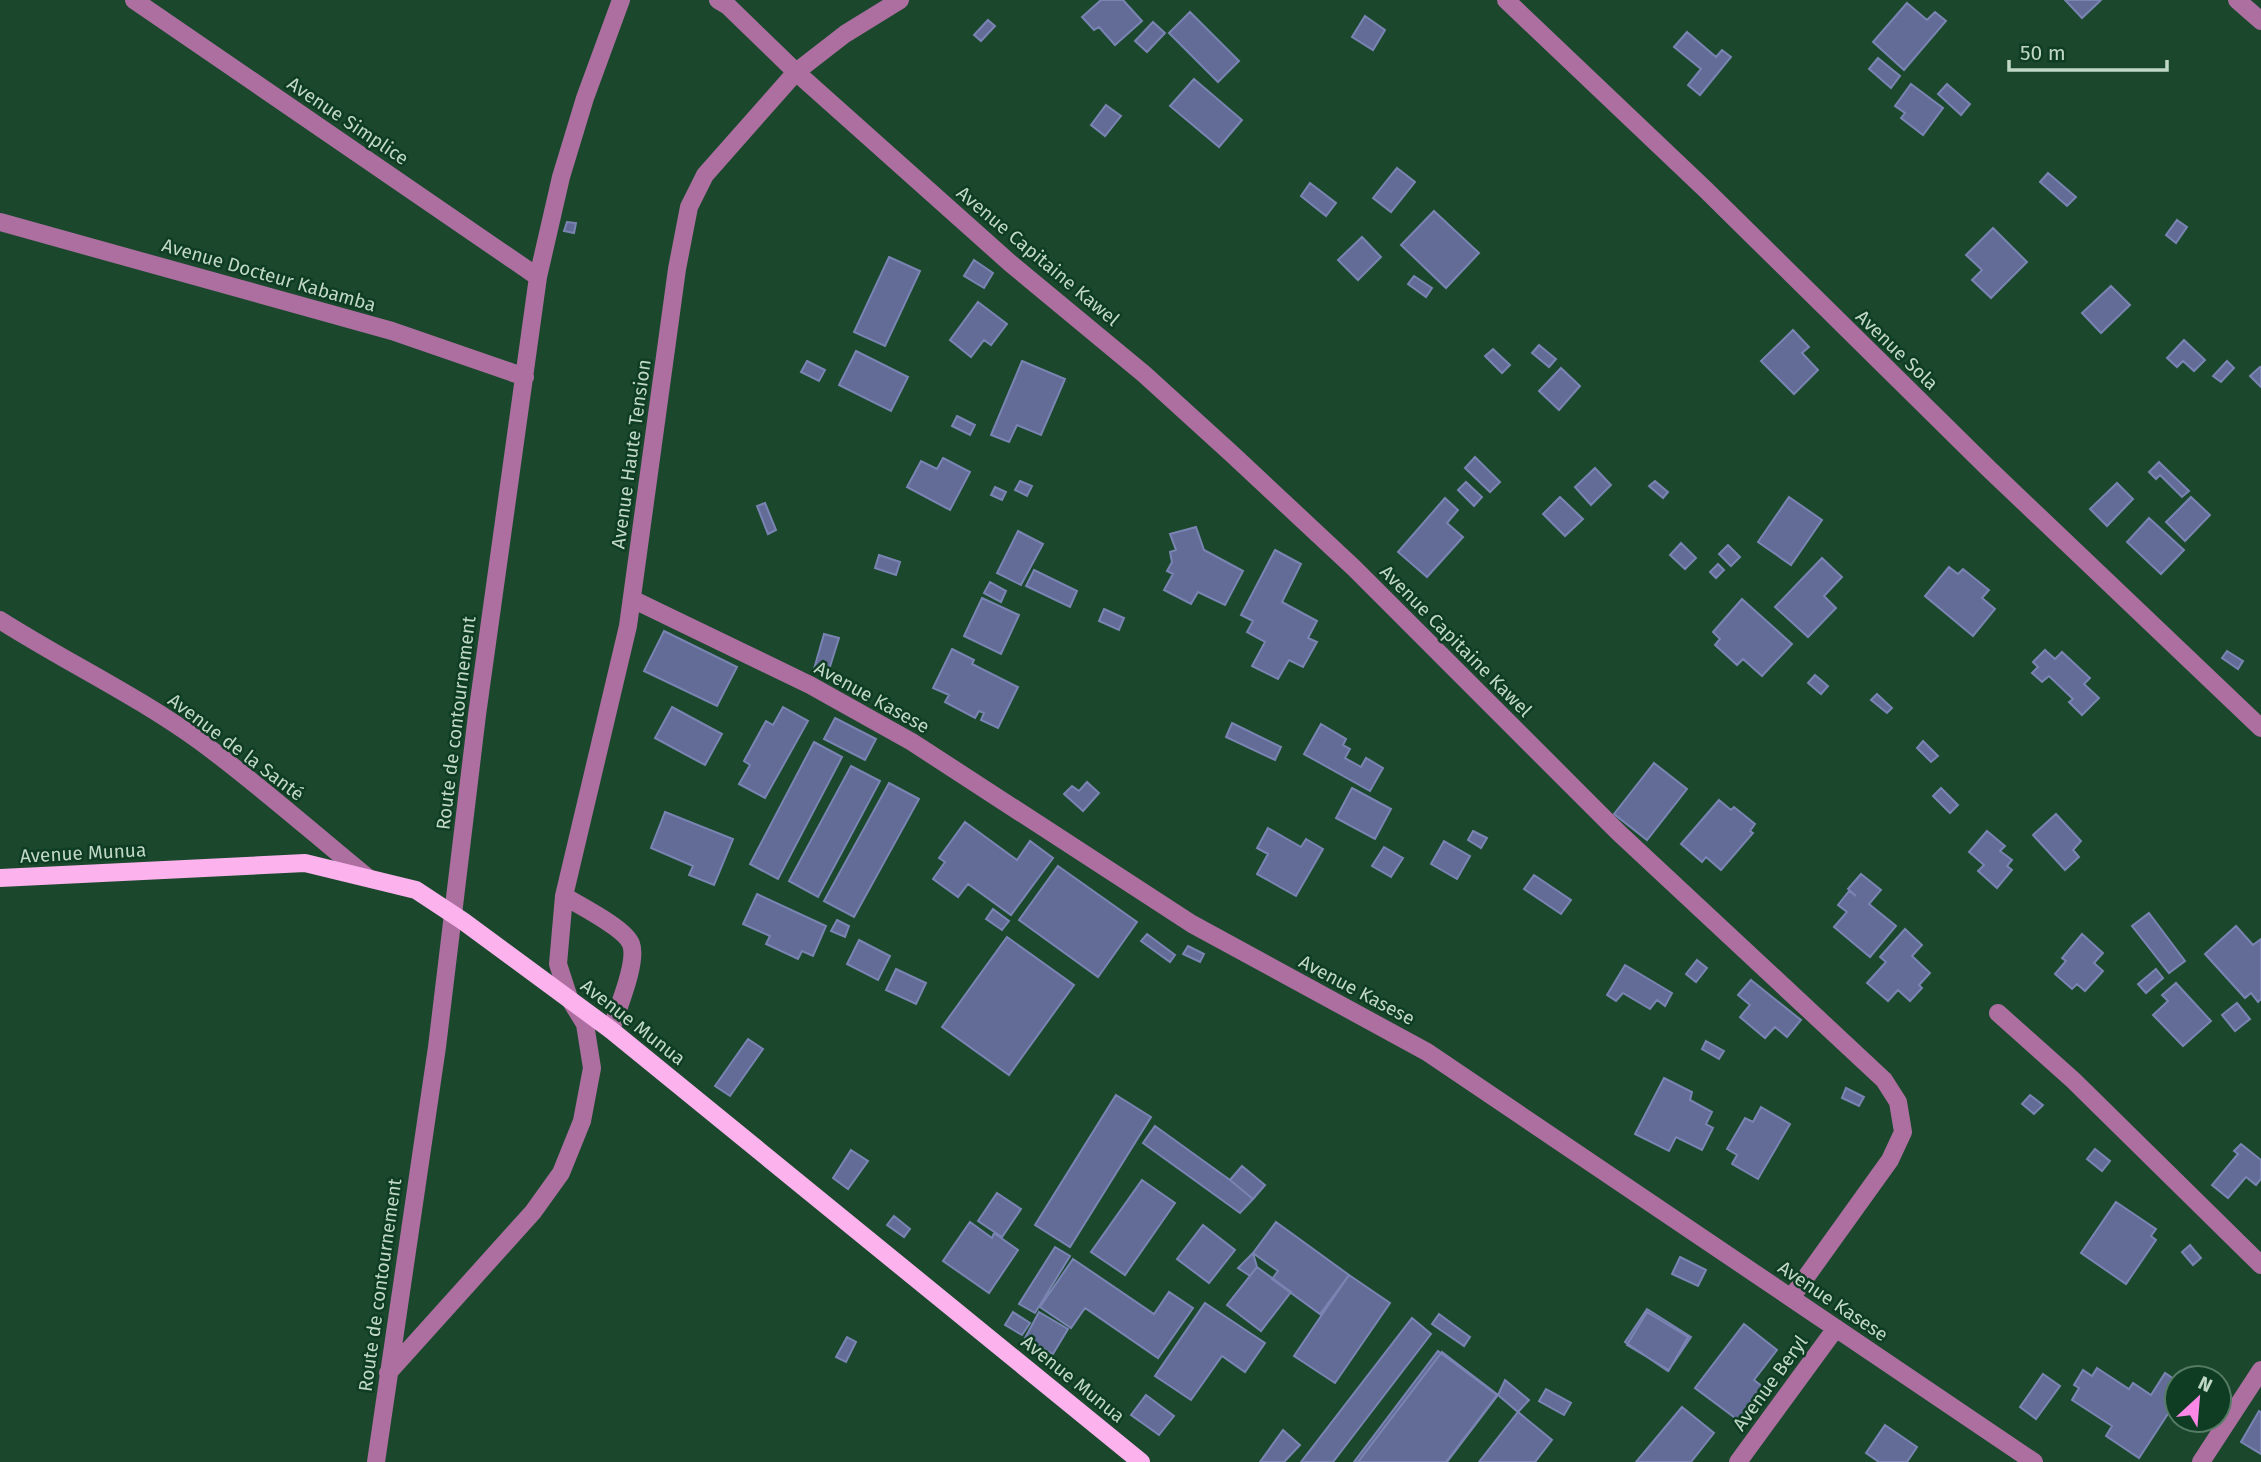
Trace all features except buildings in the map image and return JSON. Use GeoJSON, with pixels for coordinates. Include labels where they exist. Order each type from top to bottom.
{"type":"FeatureCollection","features":[{"type":"Feature","properties":{"kind":"main road","name":"Avenue Munua"},"geometry":{"type":"LineString","coordinates":[[0,878],[305,863],[416,890],[611,1030],[1141,1462]]}},
{"type":"Feature","properties":{"kind":"street","name":"Avenue Simplice"},"geometry":{"type":"LineString","coordinates":[[134,0],[538,277]]}},
{"type":"Feature","properties":{"kind":"street","name":"Route de contournement"},"geometry":{"type":"LineString","coordinates":[[376,1462],[437,1047],[477,715],[538,277],[561,177],[585,98],[621,0]]}},
{"type":"Feature","properties":{"kind":"street","name":"Avenue Capitaine Kawel"},"geometry":{"type":"LineString","coordinates":[[718,0],[728,6],[796,72],[1010,263],[1144,374],[1232,454],[1354,568],[1619,832],[1884,1080],[1898,1102],[1903,1132],[1890,1160],[1791,1298]]}},
{"type":"Feature","properties":{"kind":"street","name":"Avenue Haute Tension"},"geometry":{"type":"LineString","coordinates":[[388,1373],[533,1212],[561,1173],[582,1121],[592,1068],[585,1024],[569,998],[558,964],[564,896],[628,626],[677,269],[690,207],[705,175],[796,72],[845,34],[900,0]]}},
{"type":"Feature","properties":{"kind":"street","name":"Avenue Sola"},"geometry":{"type":"LineString","coordinates":[[1506,0],[2261,728]]}},
{"type":"Feature","properties":{"kind":"street"},"geometry":{"type":"LineString","coordinates":[[2237,0],[2261,21]]}},
{"type":"Feature","properties":{"kind":"street","name":"Avenue Docteur Kabamba"},"geometry":{"type":"LineString","coordinates":[[0,222],[392,331],[525,377]]}},
{"type":"Feature","properties":{"kind":"street","name":"Avenue Kasese"},"geometry":{"type":"LineString","coordinates":[[632,599],[810,685],[912,742],[1192,924],[1427,1052],[2034,1462]]}},
{"type":"Feature","properties":{"kind":"street","name":"Avenue de la Santé"},"geometry":{"type":"LineString","coordinates":[[0,620],[154,711],[201,742],[367,877]]}},
{"type":"Feature","properties":{"kind":"street"},"geometry":{"type":"LineString","coordinates":[[564,896],[619,931],[631,942],[633,956],[611,1030]]}},
{"type":"Feature","properties":{"kind":"street"},"geometry":{"type":"LineString","coordinates":[[1998,1013],[2102,1108],[2261,1265]]}},
{"type":"Feature","properties":{"kind":"street","name":"Avenue Beryl"},"geometry":{"type":"LineString","coordinates":[[1738,1462],[1836,1328]]}},
{"type":"Feature","properties":{"kind":"street"},"geometry":{"type":"LineString","coordinates":[[2201,1462],[2261,1370]]}}]}
